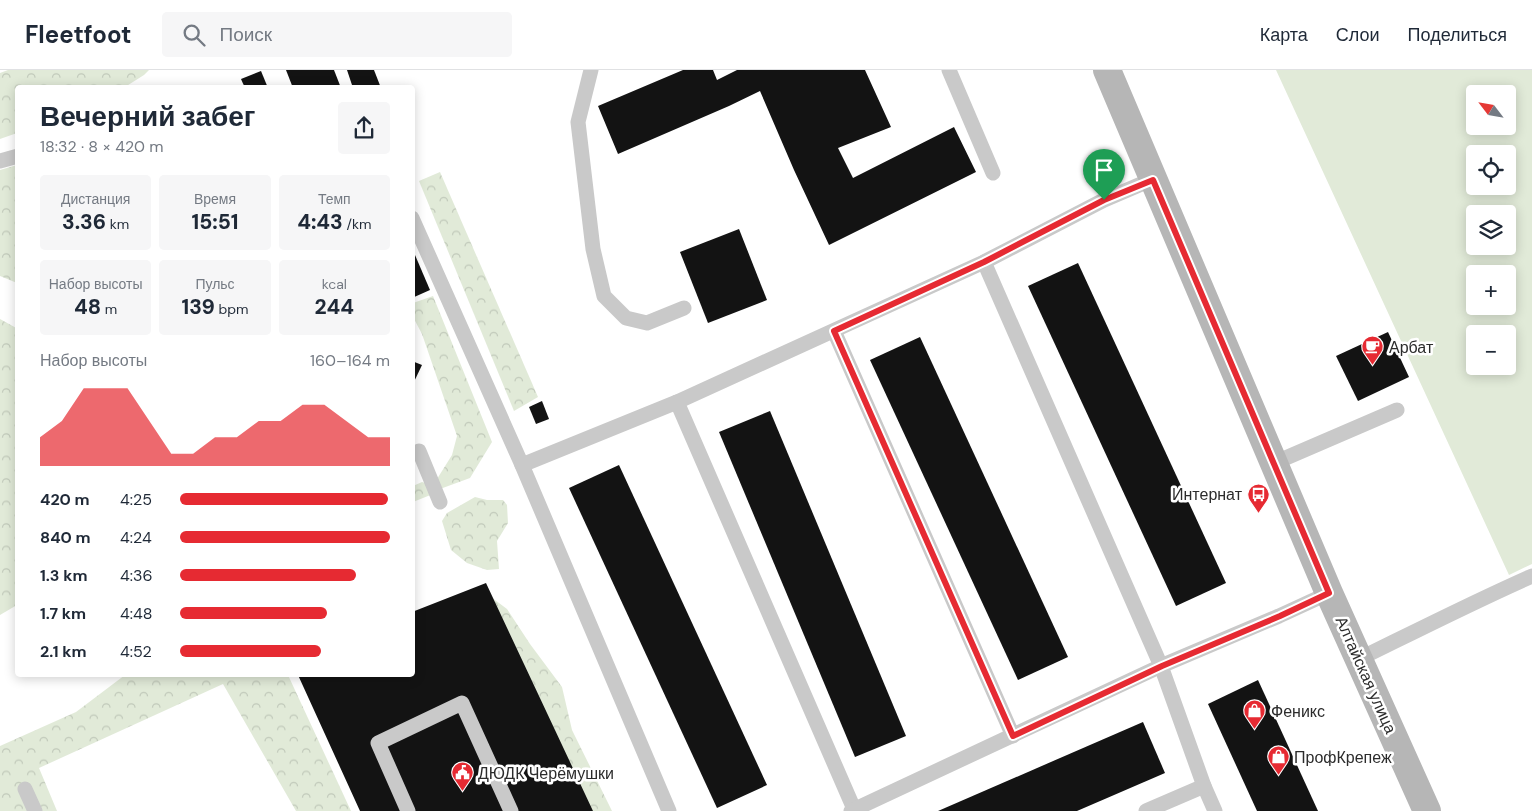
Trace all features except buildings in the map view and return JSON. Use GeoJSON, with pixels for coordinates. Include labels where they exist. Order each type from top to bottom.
{"type":"FeatureCollection","features":[{"type":"Feature","properties":{"kind":"main road","name":"Алтайская улица"},"geometry":{"type":"LineString","coordinates":[[1107,70],[1329,593],[1427,811]]}},
{"type":"Feature","properties":{"kind":"lane"},"geometry":{"type":"LineString","coordinates":[[591,70],[578,122],[593,249],[604,296],[626,318],[646,323],[684,308]]}},
{"type":"Feature","properties":{"kind":"lane"},"geometry":{"type":"LineString","coordinates":[[949,70],[993,173]]}},
{"type":"Feature","properties":{"kind":"lane"},"geometry":{"type":"LineString","coordinates":[[0,161],[15,157]]}},
{"type":"Feature","properties":{"kind":"lane"},"geometry":{"type":"LineString","coordinates":[[522,466],[678,402],[984,262],[1104,200],[1153,180]]}},
{"type":"Feature","properties":{"kind":"lane"},"geometry":{"type":"LineString","coordinates":[[415,225],[522,466],[669,811]]}},
{"type":"Feature","properties":{"kind":"lane"},"geometry":{"type":"LineString","coordinates":[[984,262],[1162,666],[1204,786],[1215,811]]}},
{"type":"Feature","properties":{"kind":"lane"},"geometry":{"type":"LineString","coordinates":[[834,331],[1013,736]]}},
{"type":"Feature","properties":{"kind":"lane"},"geometry":{"type":"LineString","coordinates":[[678,402],[853,810],[1162,666],[1329,593]]}},
{"type":"Feature","properties":{"kind":"lane"},"geometry":{"type":"LineString","coordinates":[[1274,463],[1396,410]]}},
{"type":"Feature","properties":{"kind":"lane"},"geometry":{"type":"LineString","coordinates":[[419,451],[440,502]]}},
{"type":"Feature","properties":{"kind":"lane"},"geometry":{"type":"LineString","coordinates":[[1359,659],[1482,598],[1532,576]]}},
{"type":"Feature","properties":{"kind":"lane"},"geometry":{"type":"LineString","coordinates":[[408,811],[378,744],[462,703],[511,811]]}},
{"type":"Feature","properties":{"kind":"lane"},"geometry":{"type":"LineString","coordinates":[[1146,811],[1204,786]]}},
{"type":"Feature","properties":{"kind":"lane"},"geometry":{"type":"LineString","coordinates":[[25,789],[35,811]]}},
{"type":"Feature","properties":{"kind":"green space"},"geometry":{"type":"Polygon","coordinates":[[[8,70],[149,70],[128,85],[15,85],[15,134],[0,139],[0,73],[8,70]]]}},
{"type":"Feature","properties":{"kind":"green space"},"geometry":{"type":"Polygon","coordinates":[[[1276,70],[1532,70],[1532,564],[1509,575],[1276,70]]]}},
{"type":"Feature","properties":{"kind":"green space"},"geometry":{"type":"Polygon","coordinates":[[[15,166],[15,282],[0,276],[0,170],[15,166]]]}},
{"type":"Feature","properties":{"kind":"green space"},"geometry":{"type":"Polygon","coordinates":[[[440,172],[538,397],[514,411],[419,181],[440,172]]]}},
{"type":"Feature","properties":{"kind":"green space"},"geometry":{"type":"Polygon","coordinates":[[[433,296],[492,442],[470,478],[440,489],[437,479],[452,455],[457,436],[422,334],[415,321],[415,302],[433,296]]]}},
{"type":"Feature","properties":{"kind":"green space"},"geometry":{"type":"Polygon","coordinates":[[[0,319],[15,327],[15,606],[0,615],[0,319]]]}},
{"type":"Feature","properties":{"kind":"green space"},"geometry":{"type":"Polygon","coordinates":[[[422,482],[429,484],[433,494],[415,501],[415,485],[422,482]]]}},
{"type":"Feature","properties":{"kind":"green space"},"geometry":{"type":"Polygon","coordinates":[[[475,497],[487,500],[503,500],[507,505],[508,523],[497,541],[499,569],[487,570],[467,563],[451,550],[442,521],[447,513],[475,497]]]}},
{"type":"Feature","properties":{"kind":"green space"},"geometry":{"type":"Polygon","coordinates":[[[483,591],[507,609],[562,687],[572,730],[612,811],[529,811],[483,591]]]}},
{"type":"Feature","properties":{"kind":"green space"},"geometry":{"type":"Polygon","coordinates":[[[122,677],[289,677],[351,811],[296,811],[223,684],[39,768],[57,811],[0,811],[0,746],[76,712],[122,677]]]}},
{"type":"Feature","properties":{"kind":"place","name":"Арбат"},"geometry":{"type":"Point","coordinates":[1373,366]}},
{"type":"Feature","properties":{"kind":"place","name":"Интернат"},"geometry":{"type":"Point","coordinates":[1258,513]}},
{"type":"Feature","properties":{"kind":"place","name":"Феникс"},"geometry":{"type":"Point","coordinates":[1255,730]}},
{"type":"Feature","properties":{"kind":"place","name":"ПрофКрепеж"},"geometry":{"type":"Point","coordinates":[1278,776]}},
{"type":"Feature","properties":{"kind":"place","name":"ДЮДК Черёмушки"},"geometry":{"type":"Point","coordinates":[462,792]}},
{"type":"Feature","properties":{"kind":"route"},"geometry":{"type":"LineString","coordinates":[[1153,180],[1329,593],[1162,666],[1013,736],[834,331],[984,262],[1104,200],[1153,180]]}}]}
